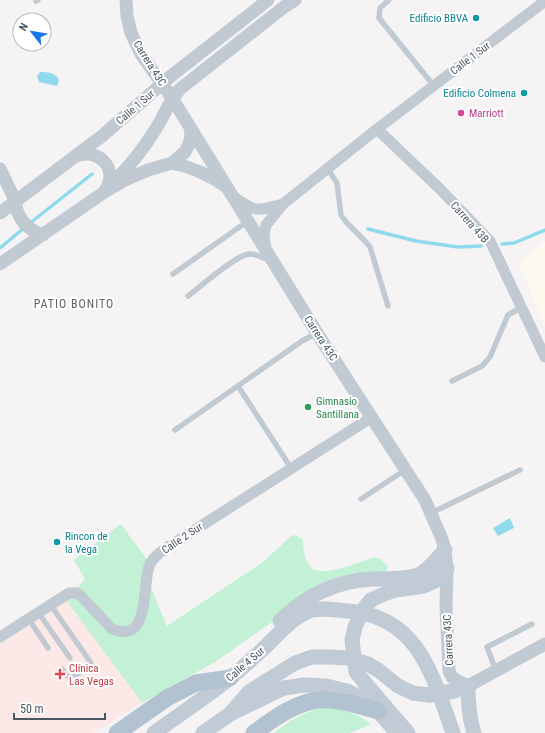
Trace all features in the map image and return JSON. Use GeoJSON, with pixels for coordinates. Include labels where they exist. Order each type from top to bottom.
{"type":"FeatureCollection","features":[{"type":"Feature","properties":{"kind":"main road"},"geometry":{"type":"LineString","coordinates":[[262,650],[271,631],[280,620],[310,596],[327,588],[353,581],[402,578],[419,574],[431,565],[445,550]]}},
{"type":"Feature","properties":{"kind":"main road"},"geometry":{"type":"LineString","coordinates":[[408,733],[356,672],[352,640],[355,627],[362,611],[372,600],[396,590],[424,586],[435,581],[447,568]]}},
{"type":"Feature","properties":{"kind":"main road","name":"Calle 4 Sur"},"geometry":{"type":"LineString","coordinates":[[154,733],[230,678],[262,650],[285,627],[304,614],[321,609],[339,610]]}},
{"type":"Feature","properties":{"kind":"main road","name":"Carrera 43C"},"geometry":{"type":"LineString","coordinates":[[339,610],[355,611],[387,620],[398,628],[413,643],[423,658],[433,680],[453,733]]}},
{"type":"Feature","properties":{"kind":"main road"},"geometry":{"type":"LineString","coordinates":[[230,714],[249,692],[294,663],[312,658],[349,658],[368,664],[398,686],[413,693],[429,695],[461,688],[468,706],[474,733]]}},
{"type":"Feature","properties":{"kind":"main road"},"geometry":{"type":"LineString","coordinates":[[117,733],[167,698],[196,683],[230,678]]}},
{"type":"Feature","properties":{"kind":"main road"},"geometry":{"type":"LineString","coordinates":[[203,733],[230,714],[284,688],[304,685],[326,686],[347,691],[361,698],[378,711],[397,733]]}},
{"type":"Feature","properties":{"kind":"main road"},"geometry":{"type":"LineString","coordinates":[[254,733],[292,708],[317,700],[327,700],[358,705],[378,711]]}},
{"type":"Feature","properties":{"kind":"street","name":"Carrera 43C"},"geometry":{"type":"LineString","coordinates":[[126,0],[127,16],[131,33],[142,54],[172,98],[317,332],[425,500],[442,539],[445,550],[447,568],[446,607],[449,671],[461,688]]}},
{"type":"Feature","properties":{"kind":"street","name":"Calle 1 Sur"},"geometry":{"type":"LineString","coordinates":[[0,213],[102,136],[162,84],[268,0]]}},
{"type":"Feature","properties":{"kind":"street","name":"Calle 1 Sur"},"geometry":{"type":"LineString","coordinates":[[103,193],[131,165],[154,133],[172,98],[180,88],[295,0]]}},
{"type":"Feature","properties":{"kind":"street","name":"Calle 1 Sur"},"geometry":{"type":"LineString","coordinates":[[266,250],[264,234],[266,225],[283,204],[377,129],[545,1]]}},
{"type":"Feature","properties":{"kind":"street"},"geometry":{"type":"LineString","coordinates":[[172,164],[185,152],[189,144],[191,136],[190,127]]}},
{"type":"Feature","properties":{"kind":"street","name":"Carrera 43B"},"geometry":{"type":"LineString","coordinates":[[377,129],[440,189],[490,241],[545,357]]}},
{"type":"Feature","properties":{"kind":"street"},"geometry":{"type":"LineString","coordinates":[[72,158],[81,154],[91,154],[100,157],[107,165],[110,174],[109,184],[103,193]]}},
{"type":"Feature","properties":{"kind":"street","name":"Calle 1 Sur"},"geometry":{"type":"LineString","coordinates":[[0,264],[103,193],[125,180],[148,170],[172,164],[187,166],[202,171],[250,208],[258,210],[283,204]]}},
{"type":"Feature","properties":{"kind":"street"},"geometry":{"type":"LineString","coordinates":[[0,169],[16,202],[17,211],[21,219],[34,232],[43,235]]}},
{"type":"Feature","properties":{"kind":"street","name":"Calle 2 Sur"},"geometry":{"type":"LineString","coordinates":[[0,637],[69,593],[76,593],[80,595],[107,625],[117,632],[132,630],[137,626],[144,609],[147,575],[154,557],[372,417]]}},
{"type":"Feature","properties":{"kind":"street"},"geometry":{"type":"LineString","coordinates":[[461,688],[545,644]]}},
{"type":"Feature","properties":{"kind":"lane"},"geometry":{"type":"LineString","coordinates":[[389,0],[380,8],[379,18],[434,86]]}},
{"type":"Feature","properties":{"kind":"lane"},"geometry":{"type":"LineString","coordinates":[[328,169],[337,183],[341,215],[370,247],[388,306]]}},
{"type":"Feature","properties":{"kind":"lane"},"geometry":{"type":"LineString","coordinates":[[173,274],[248,220]]}},
{"type":"Feature","properties":{"kind":"lane"},"geometry":{"type":"LineString","coordinates":[[188,296],[238,258],[248,254],[273,262]]}},
{"type":"Feature","properties":{"kind":"lane"},"geometry":{"type":"LineString","coordinates":[[452,381],[482,366],[490,358],[508,315],[522,307]]}},
{"type":"Feature","properties":{"kind":"lane"},"geometry":{"type":"LineString","coordinates":[[175,430],[317,332]]}},
{"type":"Feature","properties":{"kind":"lane"},"geometry":{"type":"LineString","coordinates":[[238,386],[291,468]]}},
{"type":"Feature","properties":{"kind":"lane"},"geometry":{"type":"LineString","coordinates":[[361,499],[405,470]]}},
{"type":"Feature","properties":{"kind":"lane"},"geometry":{"type":"LineString","coordinates":[[430,513],[520,470]]}},
{"type":"Feature","properties":{"kind":"lane"},"geometry":{"type":"LineString","coordinates":[[50,604],[91,663],[90,667],[71,678],[67,676],[62,669]]}},
{"type":"Feature","properties":{"kind":"lane"},"geometry":{"type":"LineString","coordinates":[[38,612],[70,658]]}},
{"type":"Feature","properties":{"kind":"lane"},"geometry":{"type":"LineString","coordinates":[[28,618],[48,648]]}},
{"type":"Feature","properties":{"kind":"lane"},"geometry":{"type":"LineString","coordinates":[[496,671],[487,647],[532,624]]}},
{"type":"Feature","properties":{"kind":"shaded area"},"geometry":{"type":"Polygon","coordinates":[[[545,241],[545,324],[540,316],[519,264],[545,241]]]}},
{"type":"Feature","properties":{"kind":"shaded area","name":"Clínica Las Vegas"},"geometry":{"type":"Polygon","coordinates":[[[66,600],[142,703],[93,733],[0,733],[0,645],[66,600]]]}},
{"type":"Feature","properties":{"kind":"green space"},"geometry":{"type":"Polygon","coordinates":[[[121,524],[147,560],[144,571],[167,626],[263,562],[291,536],[296,535],[303,539],[304,552],[307,561],[315,570],[327,571],[353,565],[374,557],[380,559],[388,566],[386,572],[288,611],[215,662],[142,703],[66,600],[85,579],[74,560],[121,524]]]}},
{"type":"Feature","properties":{"kind":"green space"},"geometry":{"type":"Polygon","coordinates":[[[320,708],[347,711],[359,716],[371,724],[350,733],[273,733],[295,718],[320,708]]]}},
{"type":"Feature","properties":{"kind":"water"},"geometry":{"type":"Polygon","coordinates":[[[40,72],[48,72],[55,75],[59,80],[57,86],[39,82],[37,76],[40,72]]]}},
{"type":"Feature","properties":{"kind":"water"},"geometry":{"type":"Polygon","coordinates":[[[510,518],[514,528],[498,536],[493,528],[510,518]]]}},
{"type":"Feature","properties":{"kind":"waterway"},"geometry":{"type":"LineString","coordinates":[[29,224],[92,174]]}},
{"type":"Feature","properties":{"kind":"waterway"},"geometry":{"type":"LineString","coordinates":[[0,248],[24,228]]}},
{"type":"Feature","properties":{"kind":"waterway"},"geometry":{"type":"LineString","coordinates":[[368,229],[416,241],[458,247],[481,246]]}},
{"type":"Feature","properties":{"kind":"waterway"},"geometry":{"type":"LineString","coordinates":[[502,244],[514,243],[545,230]]}},
{"type":"Feature","properties":{"kind":"place","name":"Edificio BBVA"},"geometry":{"type":"Point","coordinates":[476,18]}},
{"type":"Feature","properties":{"kind":"place","name":"Edificio Colmena"},"geometry":{"type":"Point","coordinates":[524,93]}},
{"type":"Feature","properties":{"kind":"place","name":"Marriott"},"geometry":{"type":"Point","coordinates":[461,113]}},
{"type":"Feature","properties":{"kind":"place","name":"Gimnasio Santillana"},"geometry":{"type":"Point","coordinates":[308,407]}},
{"type":"Feature","properties":{"kind":"place","name":"Rincon de la Vega"},"geometry":{"type":"Point","coordinates":[57,542]}},
{"type":"Feature","properties":{"kind":"place","name":"Clínica Las Vegas"},"geometry":{"type":"Point","coordinates":[60,674]}},
{"type":"Feature","properties":{"kind":"district","name":"PATIO BONITO"},"geometry":{"type":"Point","coordinates":[74,304]}}]}
